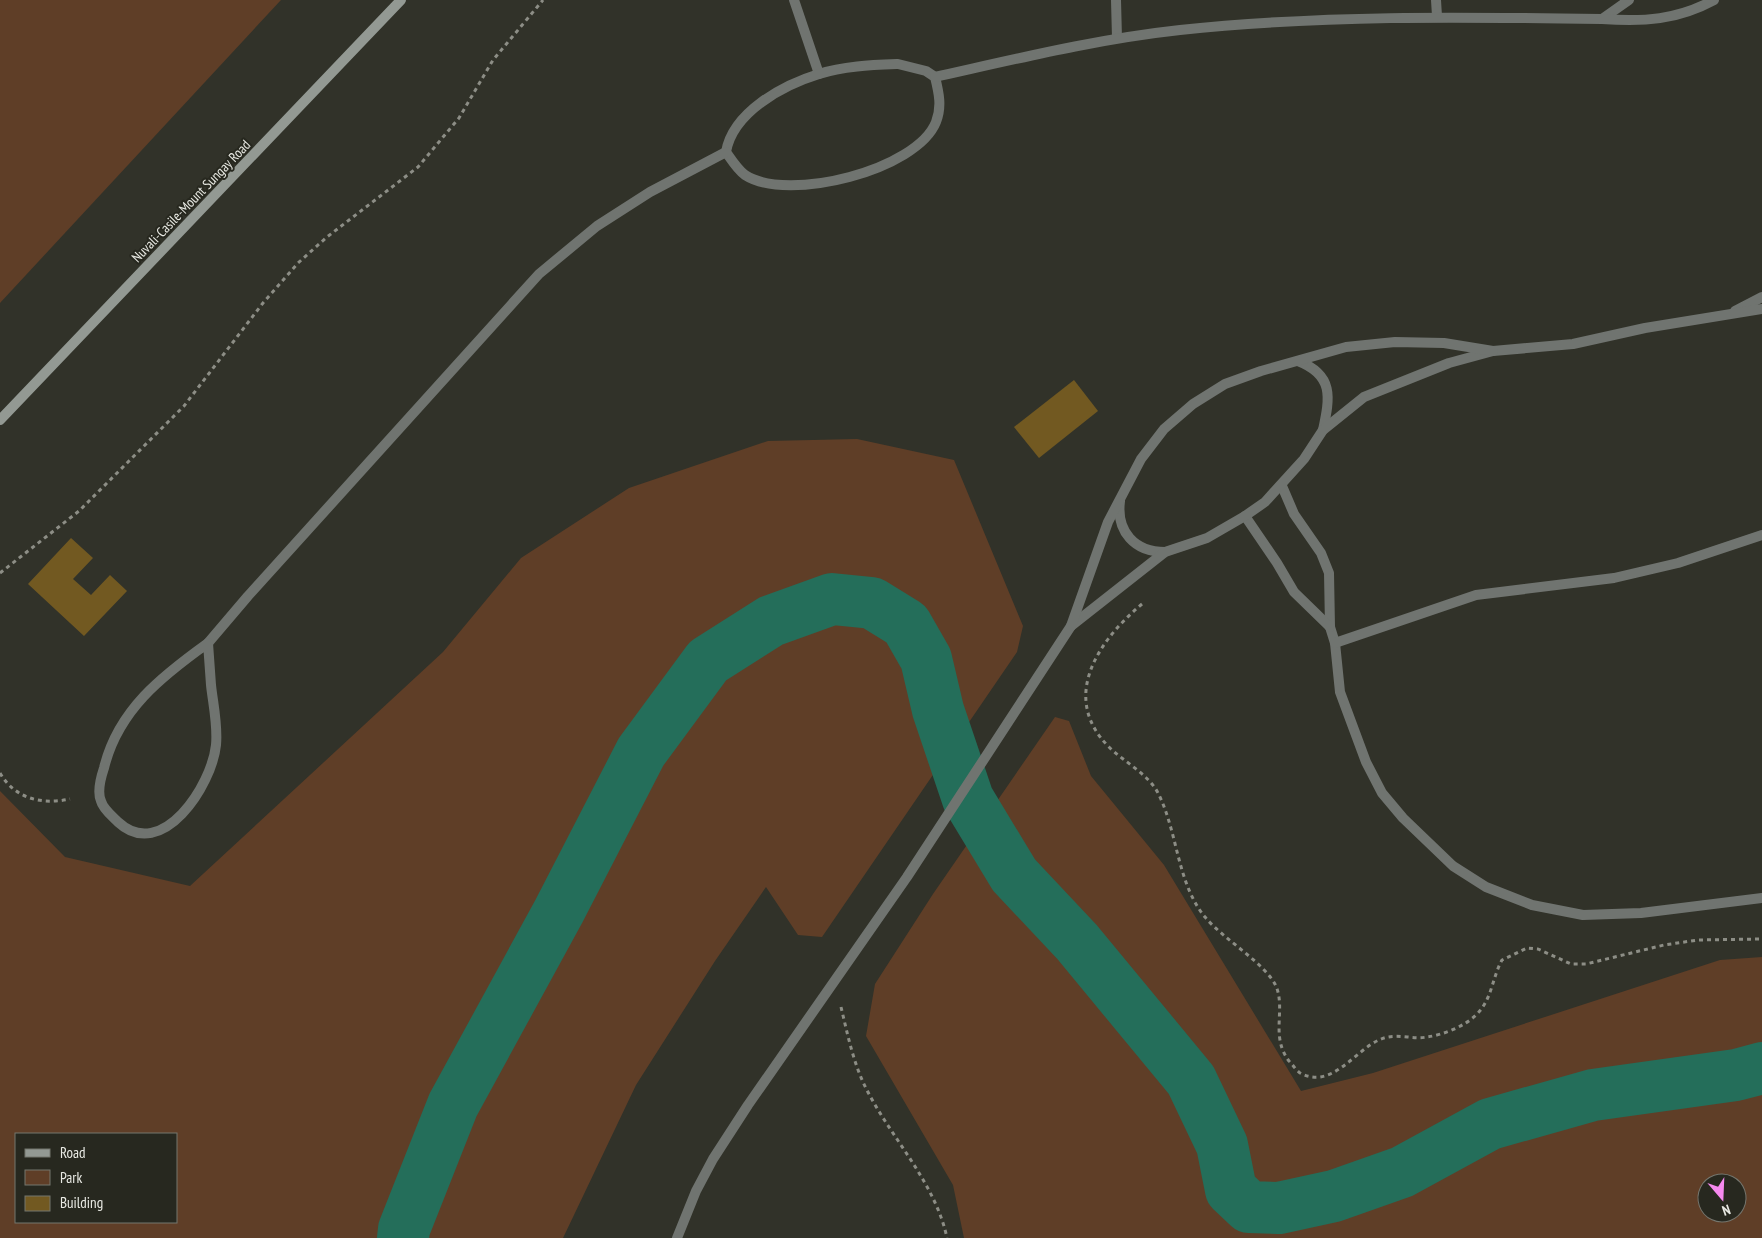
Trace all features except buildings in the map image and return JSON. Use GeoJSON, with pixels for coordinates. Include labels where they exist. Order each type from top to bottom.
{"type":"FeatureCollection","features":[{"type":"Feature","properties":{"kind":"main road","name":"Nuvali-Casile-Mount Sungay Road"},"geometry":{"type":"LineString","coordinates":[[0,420],[401,0]]}},
{"type":"Feature","properties":{"kind":"street"},"geometry":{"type":"LineString","coordinates":[[794,0],[819,74]]}},
{"type":"Feature","properties":{"kind":"street"},"geometry":{"type":"LineString","coordinates":[[1116,0],[1117,38]]}},
{"type":"Feature","properties":{"kind":"street"},"geometry":{"type":"LineString","coordinates":[[1436,0],[1436,16]]}},
{"type":"Feature","properties":{"kind":"street"},"geometry":{"type":"LineString","coordinates":[[1602,19],[1629,0]]}},
{"type":"Feature","properties":{"kind":"street"},"geometry":{"type":"LineString","coordinates":[[935,77],[1117,38],[1180,30],[1277,22],[1436,16],[1636,21],[1664,18],[1694,11],[1714,0]]}},
{"type":"Feature","properties":{"kind":"street"},"geometry":{"type":"LineString","coordinates":[[208,643],[216,745],[209,773],[194,800],[174,822],[150,834],[126,830],[100,801],[100,782],[113,739],[126,717],[144,694],[173,668],[208,643],[248,596],[539,274],[597,226],[650,192],[726,152],[732,132],[750,112],[791,86],[819,74],[857,66],[898,64],[926,71],[935,77],[940,99],[936,123],[923,140],[866,172],[833,182],[792,186],[765,182],[746,175],[726,152]]}},
{"type":"Feature","properties":{"kind":"street"},"geometry":{"type":"LineString","coordinates":[[1723,317],[1762,297]]}},
{"type":"Feature","properties":{"kind":"street"},"geometry":{"type":"LineString","coordinates":[[1071,626],[1164,552],[1207,538],[1245,516],[1282,486],[1304,459],[1323,430],[1364,397],[1449,363],[1492,351],[1573,344],[1645,328],[1723,317],[1762,309]]}},
{"type":"Feature","properties":{"kind":"street"},"geometry":{"type":"LineString","coordinates":[[677,1238],[696,1191],[713,1159],[907,877],[1071,626],[1108,522],[1140,459],[1164,429],[1193,404],[1225,384],[1346,347],[1395,342],[1444,343],[1492,351]]}},
{"type":"Feature","properties":{"kind":"street"},"geometry":{"type":"LineString","coordinates":[[1298,361],[1313,367],[1324,378],[1329,393],[1323,430]]}},
{"type":"Feature","properties":{"kind":"street"},"geometry":{"type":"LineString","coordinates":[[1282,486],[1294,514],[1321,553],[1329,573],[1330,627],[1335,643],[1338,676],[1347,716],[1366,762],[1382,793],[1403,818],[1453,866],[1486,887],[1532,905],[1583,915],[1640,913],[1762,898]]}},
{"type":"Feature","properties":{"kind":"street"},"geometry":{"type":"LineString","coordinates":[[1122,493],[1120,518],[1123,529],[1130,540],[1146,550],[1164,552]]}},
{"type":"Feature","properties":{"kind":"street"},"geometry":{"type":"LineString","coordinates":[[1245,516],[1278,563],[1294,592],[1330,627]]}},
{"type":"Feature","properties":{"kind":"street"},"geometry":{"type":"LineString","coordinates":[[1335,643],[1476,595],[1614,578],[1678,563],[1735,546],[1762,535]]}},
{"type":"Feature","properties":{"kind":"path"},"geometry":{"type":"LineString","coordinates":[[0,573],[79,510],[184,406],[263,303],[298,263],[328,237],[418,167],[459,118],[494,60],[543,0]]}},
{"type":"Feature","properties":{"kind":"path"},"geometry":{"type":"LineString","coordinates":[[1142,604],[1123,620],[1095,660],[1085,682],[1087,708],[1095,728],[1108,746],[1158,791],[1169,816],[1177,853],[1190,891],[1200,911],[1213,927],[1262,968],[1275,985],[1280,1002],[1278,1019],[1279,1039],[1286,1056],[1298,1072],[1310,1077],[1329,1074],[1348,1064],[1378,1040],[1393,1036],[1426,1038],[1453,1029],[1475,1016],[1485,1003],[1502,960],[1528,948],[1538,949],[1571,964],[1586,964],[1664,945],[1698,940],[1762,940]]}},
{"type":"Feature","properties":{"kind":"path"},"geometry":{"type":"LineString","coordinates":[[0,773],[15,792],[28,798],[58,802],[70,799]]}},
{"type":"Feature","properties":{"kind":"path"},"geometry":{"type":"LineString","coordinates":[[835,981],[853,1055],[868,1093],[933,1198],[947,1238]]}},
{"type":"Feature","properties":{"kind":"green space"},"geometry":{"type":"Polygon","coordinates":[[[0,0],[281,0],[0,303],[0,0]]]}},
{"type":"Feature","properties":{"kind":"green space"},"geometry":{"type":"Polygon","coordinates":[[[857,439],[954,460],[1023,626],[1017,652],[822,937],[798,935],[766,887],[715,961],[636,1085],[563,1238],[0,1238],[0,791],[65,857],[190,886],[443,652],[521,558],[629,488],[768,441],[857,439]]]}},
{"type":"Feature","properties":{"kind":"green space"},"geometry":{"type":"Polygon","coordinates":[[[1055,717],[1069,721],[1091,776],[1164,865],[1301,1091],[1373,1073],[1720,960],[1762,957],[1762,1238],[964,1238],[953,1185],[866,1036],[875,984],[933,894],[1055,717]]]}},
{"type":"Feature","properties":{"kind":"waterway"},"geometry":{"type":"LineString","coordinates":[[403,1238],[404,1229],[453,1105],[559,911],[641,752],[708,661],[771,621],[832,599],[872,603],[906,624],[926,659],[938,710],[968,799],[1014,875],[1077,942],[1191,1080],[1222,1145],[1231,1190],[1249,1207],[1279,1208],[1334,1196],[1402,1172],[1490,1124],[1593,1095],[1736,1075],[1762,1068]]}}]}
